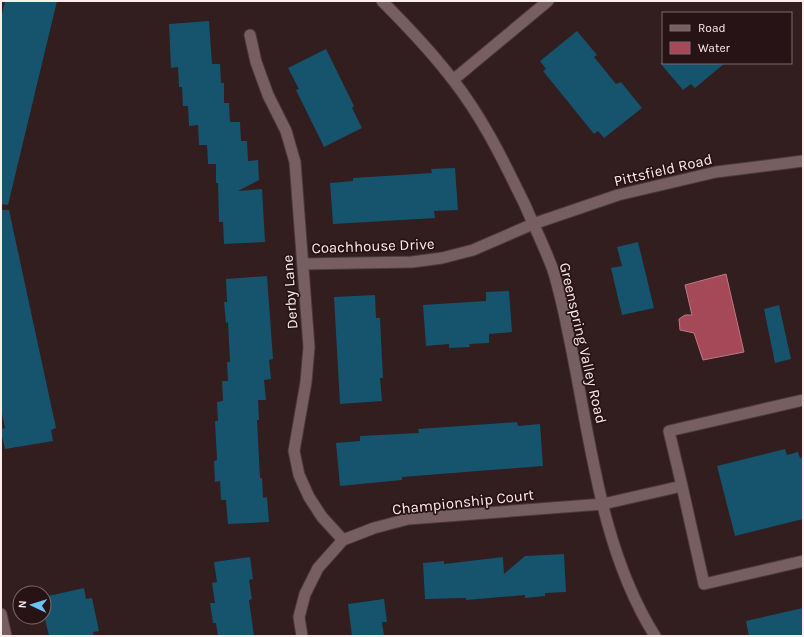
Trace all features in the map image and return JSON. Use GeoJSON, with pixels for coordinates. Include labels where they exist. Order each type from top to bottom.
{"type":"FeatureCollection","features":[{"type":"Feature","properties":{"kind":"street","name":"Greenspring Valley Road"},"geometry":{"type":"LineString","coordinates":[[382,1],[414,34],[453,80],[482,122],[509,173],[533,224],[552,270],[568,331],[603,504],[614,546],[627,582],[655,636]]}},
{"type":"Feature","properties":{"kind":"street"},"geometry":{"type":"LineString","coordinates":[[453,80],[548,1]]}},
{"type":"Feature","properties":{"kind":"street","name":"Derby Lane"},"geometry":{"type":"LineString","coordinates":[[250,34],[258,69],[268,95],[286,131],[295,162],[309,347],[306,382],[294,451],[299,475],[309,497],[322,517],[343,540]]}},
{"type":"Feature","properties":{"kind":"street","name":"Pittsfield Road"},"geometry":{"type":"LineString","coordinates":[[533,224],[618,195],[660,184],[716,172],[803,161]]}},
{"type":"Feature","properties":{"kind":"street","name":"Coachhouse Drive"},"geometry":{"type":"LineString","coordinates":[[303,264],[412,262],[442,258],[473,250],[533,224]]}},
{"type":"Feature","properties":{"kind":"street"},"geometry":{"type":"LineString","coordinates":[[803,400],[669,431],[704,584],[803,561]]}},
{"type":"Feature","properties":{"kind":"street","name":"Championship Court"},"geometry":{"type":"LineString","coordinates":[[302,636],[299,617],[305,594],[318,568],[343,540],[374,528],[408,519],[603,504],[682,486]]}},
{"type":"Feature","properties":{"kind":"street"},"geometry":{"type":"LineString","coordinates":[[1,614],[6,636]]}},
{"type":"Feature","properties":{"kind":"water"},"geometry":{"type":"Polygon","coordinates":[[[726,274],[744,352],[703,360],[694,333],[680,330],[679,319],[685,315],[692,315],[685,285],[726,274]]]}},
{"type":"Feature","properties":{"kind":"building"},"geometry":{"type":"Polygon","coordinates":[[[5,1],[57,1],[8,205],[1,204],[1,19],[5,1]]]}},
{"type":"Feature","properties":{"kind":"building"},"geometry":{"type":"Polygon","coordinates":[[[209,21],[212,64],[220,64],[221,83],[224,83],[224,103],[229,103],[230,122],[240,122],[241,141],[247,141],[248,161],[258,160],[259,180],[238,191],[262,189],[265,242],[224,244],[223,222],[219,222],[216,164],[208,164],[207,145],[199,145],[198,125],[189,126],[188,106],[183,106],[182,87],[179,87],[178,67],[171,68],[169,24],[209,21]]]}},
{"type":"Feature","properties":{"kind":"building"},"geometry":{"type":"Polygon","coordinates":[[[577,31],[597,55],[594,57],[616,84],[621,82],[642,108],[604,138],[598,131],[594,134],[543,71],[546,69],[540,61],[577,31]]]}},
{"type":"Feature","properties":{"kind":"building"},"geometry":{"type":"Polygon","coordinates":[[[326,49],[354,106],[352,108],[362,128],[324,147],[296,90],[299,89],[288,68],[326,49]]]}},
{"type":"Feature","properties":{"kind":"building"},"geometry":{"type":"Polygon","coordinates":[[[660,63],[724,64],[695,88],[691,84],[683,90],[660,63]]]}},
{"type":"Feature","properties":{"kind":"building"},"geometry":{"type":"Polygon","coordinates":[[[455,168],[458,210],[434,211],[435,218],[333,224],[330,183],[353,181],[353,178],[432,173],[431,169],[455,168]]]}},
{"type":"Feature","properties":{"kind":"building"},"geometry":{"type":"Polygon","coordinates":[[[1,210],[9,210],[56,428],[51,430],[53,441],[5,449],[1,432],[1,429],[5,428],[1,409],[1,210]]]}},
{"type":"Feature","properties":{"kind":"building"},"geometry":{"type":"Polygon","coordinates":[[[638,242],[654,308],[622,315],[611,268],[622,266],[617,247],[638,242]]]}},
{"type":"Feature","properties":{"kind":"building"},"geometry":{"type":"Polygon","coordinates":[[[267,276],[273,359],[269,360],[271,379],[264,380],[266,400],[258,400],[259,420],[257,420],[260,478],[262,478],[263,498],[267,497],[269,522],[228,524],[226,500],[221,500],[220,481],[215,482],[214,461],[217,460],[215,421],[218,421],[217,402],[223,401],[222,381],[228,381],[227,362],[230,362],[228,322],[226,323],[224,302],[227,302],[226,279],[267,276]]]}},
{"type":"Feature","properties":{"kind":"building"},"geometry":{"type":"Polygon","coordinates":[[[509,291],[512,332],[489,334],[489,343],[469,344],[470,347],[449,348],[449,344],[426,346],[423,305],[486,301],[486,292],[509,291]]]}},
{"type":"Feature","properties":{"kind":"building"},"geometry":{"type":"Polygon","coordinates":[[[375,295],[376,318],[380,318],[383,378],[380,378],[382,401],[340,404],[334,297],[375,295]]]}},
{"type":"Feature","properties":{"kind":"building"},"geometry":{"type":"Polygon","coordinates":[[[779,305],[791,359],[775,363],[764,309],[779,305]]]}},
{"type":"Feature","properties":{"kind":"building"},"geometry":{"type":"Polygon","coordinates":[[[517,422],[518,426],[540,424],[543,466],[402,477],[402,480],[340,486],[336,443],[360,441],[360,436],[419,433],[418,429],[517,422]]]}},
{"type":"Feature","properties":{"kind":"building"},"geometry":{"type":"Polygon","coordinates":[[[785,449],[787,455],[798,452],[800,458],[803,457],[803,519],[735,536],[717,466],[785,449]]]}},
{"type":"Feature","properties":{"kind":"building"},"geometry":{"type":"Polygon","coordinates":[[[564,554],[566,592],[545,593],[545,596],[525,598],[525,595],[466,600],[466,598],[425,599],[423,563],[444,561],[444,564],[503,557],[504,574],[525,556],[564,554]]]}},
{"type":"Feature","properties":{"kind":"building"},"geometry":{"type":"Polygon","coordinates":[[[250,557],[253,579],[249,580],[252,599],[249,600],[254,636],[218,636],[216,623],[213,623],[210,603],[215,603],[212,583],[217,582],[214,562],[250,557]]]}},
{"type":"Feature","properties":{"kind":"building"},"geometry":{"type":"Polygon","coordinates":[[[84,588],[86,599],[92,598],[99,631],[93,632],[94,636],[49,636],[46,625],[52,625],[52,595],[84,588]]]}},
{"type":"Feature","properties":{"kind":"building"},"geometry":{"type":"Polygon","coordinates":[[[384,599],[387,622],[382,622],[384,636],[352,636],[348,604],[384,599]]]}},
{"type":"Feature","properties":{"kind":"building"},"geometry":{"type":"Polygon","coordinates":[[[803,608],[803,636],[749,636],[746,621],[803,608]]]}}]}
